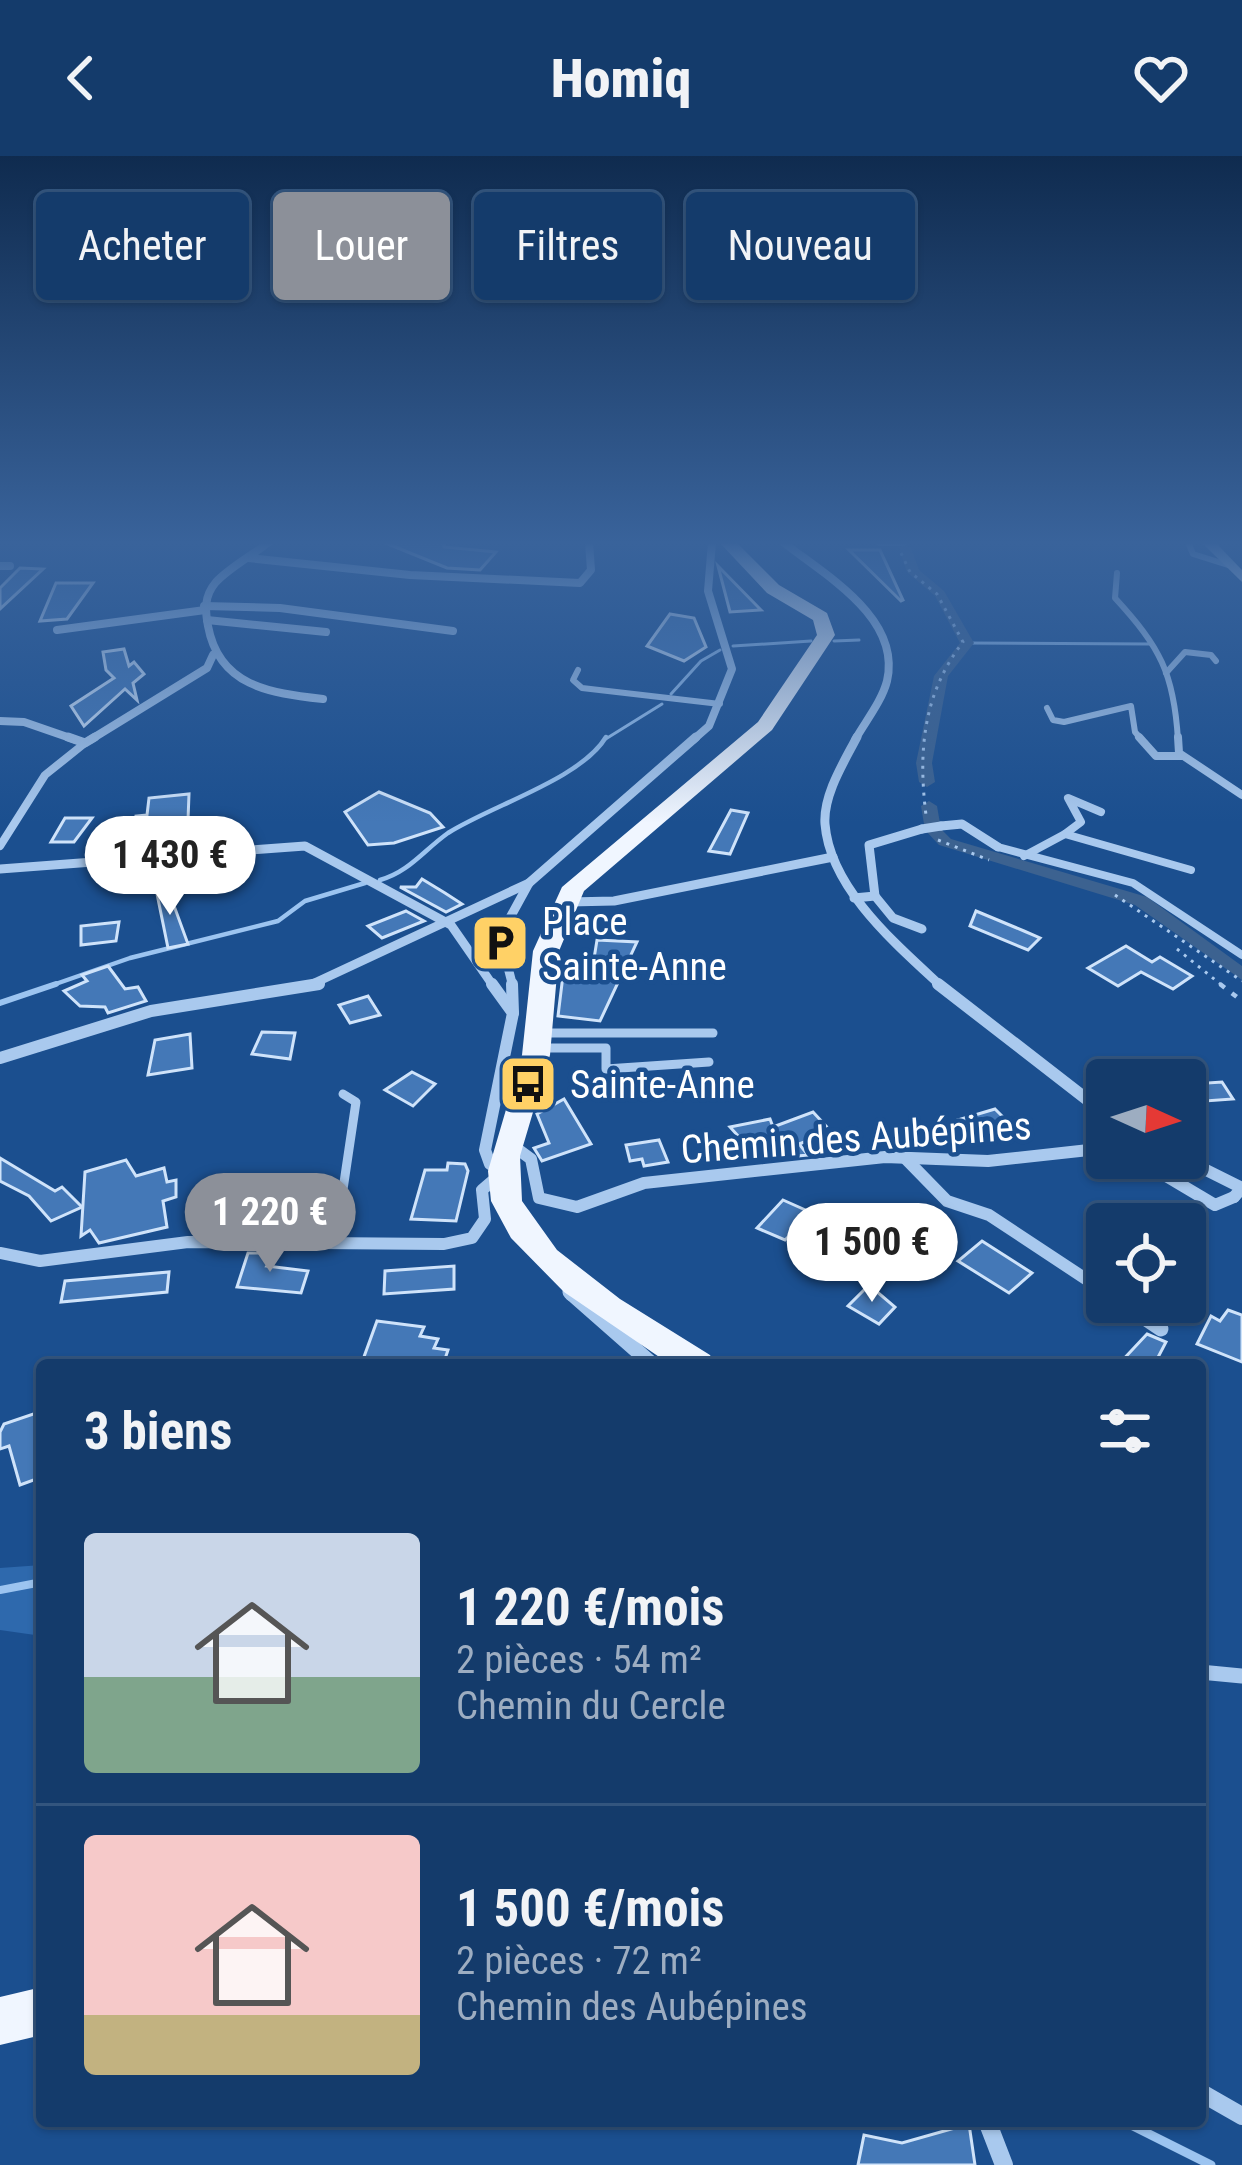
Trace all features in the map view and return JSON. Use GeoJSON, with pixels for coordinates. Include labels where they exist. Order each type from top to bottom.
{"type":"FeatureCollection","features":[{"type":"Feature","properties":{"kind":"main road"},"geometry":{"type":"LineString","coordinates":[[689,1359],[569,1276],[516,1225],[505,1202],[503,1172],[538,1041],[545,938],[574,887],[765,726],[825,636]]}},
{"type":"Feature","properties":{"kind":"main road"},"geometry":{"type":"LineString","coordinates":[[0,2021],[36,2012]]}},
{"type":"Feature","properties":{"kind":"street"},"geometry":{"type":"LineString","coordinates":[[0,721],[24,722],[85,743],[207,668],[213,655],[209,636]]}},
{"type":"Feature","properties":{"kind":"street"},"geometry":{"type":"LineString","coordinates":[[0,1058],[151,1011],[318,984],[451,925],[529,883],[709,726],[720,704],[731,656],[724,636]]}},
{"type":"Feature","properties":{"kind":"street"},"geometry":{"type":"LineString","coordinates":[[879,636],[889,663],[887,681],[829,795],[825,825],[833,857],[854,898],[897,944],[1086,1099]]}},
{"type":"Feature","properties":{"kind":"street"},"geometry":{"type":"LineString","coordinates":[[213,655],[232,673],[279,694],[323,699]]}},
{"type":"Feature","properties":{"kind":"street"},"geometry":{"type":"LineString","coordinates":[[922,929],[892,917],[875,896],[865,849],[925,828],[962,824],[998,847]]}},
{"type":"Feature","properties":{"kind":"street"},"geometry":{"type":"LineString","coordinates":[[0,869],[304,846],[451,925],[513,1013]]}},
{"type":"Feature","properties":{"kind":"street"},"geometry":{"type":"LineString","coordinates":[[564,902],[614,901],[833,857]]}},
{"type":"Feature","properties":{"kind":"street"},"geometry":{"type":"LineString","coordinates":[[0,1253],[40,1261],[188,1241],[443,1244],[472,1238],[485,1220],[482,1190],[503,1172],[490,1164],[485,1150],[517,991],[500,952],[500,933],[529,883]]}},
{"type":"Feature","properties":{"kind":"street"},"geometry":{"type":"LineString","coordinates":[[854,898],[875,896]]}},
{"type":"Feature","properties":{"kind":"street","name":"Chemin des Aubépines"},"geometry":{"type":"LineString","coordinates":[[509,1143],[531,1159],[539,1198],[563,1207],[593,1203],[644,1183],[904,1158],[988,1161],[1008,1154],[1086,1149]]}},
{"type":"Feature","properties":{"kind":"street"},"geometry":{"type":"LineString","coordinates":[[904,1158],[947,1201],[989,1215],[1086,1279]]}},
{"type":"Feature","properties":{"kind":"street"},"geometry":{"type":"LineString","coordinates":[[1171,1179],[1215,1205],[1239,1191],[1206,1172]]}},
{"type":"Feature","properties":{"kind":"street"},"geometry":{"type":"LineString","coordinates":[[569,1276],[571,1298],[646,1359]]}},
{"type":"Feature","properties":{"kind":"street"},"geometry":{"type":"LineString","coordinates":[[1152,1323],[1161,1329]]}},
{"type":"Feature","properties":{"kind":"street"},"geometry":{"type":"LineString","coordinates":[[1206,1673],[1242,1676]]}},
{"type":"Feature","properties":{"kind":"street"},"geometry":{"type":"LineString","coordinates":[[1206,2095],[1242,2116]]}},
{"type":"Feature","properties":{"kind":"street"},"geometry":{"type":"LineString","coordinates":[[989,2127],[1004,2165]]}},
{"type":"Feature","properties":{"kind":"lane"},"geometry":{"type":"LineString","coordinates":[[1150,636],[1174,686],[1175,744],[1181,756],[1242,795]]}},
{"type":"Feature","properties":{"kind":"lane"},"geometry":{"type":"LineString","coordinates":[[1166,673],[1176,668],[1178,657],[1185,652],[1211,655],[1216,662]]}},
{"type":"Feature","properties":{"kind":"lane"},"geometry":{"type":"LineString","coordinates":[[578,670],[573,680],[582,688],[720,704]]}},
{"type":"Feature","properties":{"kind":"lane"},"geometry":{"type":"LineString","coordinates":[[1047,708],[1053,720],[1072,722],[1116,705],[1130,706],[1135,732],[1156,756],[1181,756]]}},
{"type":"Feature","properties":{"kind":"lane"},"geometry":{"type":"LineString","coordinates":[[0,846],[41,776],[56,759],[85,743]]}},
{"type":"Feature","properties":{"kind":"lane"},"geometry":{"type":"LineString","coordinates":[[1024,856],[1081,822],[1068,798],[1101,812]]}},
{"type":"Feature","properties":{"kind":"lane"},"geometry":{"type":"LineString","coordinates":[[1065,833],[1191,870]]}},
{"type":"Feature","properties":{"kind":"lane"},"geometry":{"type":"LineString","coordinates":[[998,847],[1096,869],[1132,883],[1242,955]]}},
{"type":"Feature","properties":{"kind":"lane"},"geometry":{"type":"LineString","coordinates":[[538,1041],[640,1029],[713,1033]]}},
{"type":"Feature","properties":{"kind":"lane"},"geometry":{"type":"LineString","coordinates":[[538,1041],[606,1048],[606,1070],[709,1062]]}},
{"type":"Feature","properties":{"kind":"lane"},"geometry":{"type":"LineString","coordinates":[[335,1243],[356,1102],[343,1094]]}},
{"type":"Feature","properties":{"kind":"path"},"geometry":{"type":"LineString","coordinates":[[960,636],[963,642]]}},
{"type":"Feature","properties":{"kind":"path"},"geometry":{"type":"LineString","coordinates":[[963,642],[971,643]]}},
{"type":"Feature","properties":{"kind":"path"},"geometry":{"type":"LineString","coordinates":[[963,642],[937,676],[920,761],[925,828],[942,844],[989,860]]}},
{"type":"Feature","properties":{"kind":"path"},"geometry":{"type":"LineString","coordinates":[[1099,890],[1130,901],[1242,981]]}},
{"type":"Feature","properties":{"kind":"path"},"geometry":{"type":"LineString","coordinates":[[1177,949],[1242,1001]]}},
{"type":"Feature","properties":{"kind":"shaded area"},"geometry":{"type":"Polygon","coordinates":[[[36,1565],[36,1635],[0,1630],[0,1568],[36,1565]]]}},
{"type":"Feature","properties":{"kind":"building"},"geometry":{"type":"Polygon","coordinates":[[[654,636],[701,636],[706,647],[684,661],[647,646],[654,636]]]}},
{"type":"Feature","properties":{"kind":"building"},"geometry":{"type":"Polygon","coordinates":[[[124,649],[129,666],[134,662],[144,674],[133,683],[137,700],[125,689],[84,726],[71,706],[114,678],[106,670],[103,652],[124,649]]]}},
{"type":"Feature","properties":{"kind":"building"},"geometry":{"type":"Polygon","coordinates":[[[379,792],[430,813],[443,827],[394,843],[368,845],[345,812],[379,792]]]}},
{"type":"Feature","properties":{"kind":"building"},"geometry":{"type":"Polygon","coordinates":[[[189,794],[187,846],[125,851],[122,822],[136,826],[136,816],[147,815],[149,798],[189,794]]]}},
{"type":"Feature","properties":{"kind":"building"},"geometry":{"type":"Polygon","coordinates":[[[731,810],[748,813],[730,854],[709,851],[731,810]]]}},
{"type":"Feature","properties":{"kind":"building"},"geometry":{"type":"Polygon","coordinates":[[[65,818],[92,818],[74,842],[51,842],[65,818]]]}},
{"type":"Feature","properties":{"kind":"building"},"geometry":{"type":"Polygon","coordinates":[[[422,879],[462,904],[446,912],[400,887],[416,887],[422,879]]]}},
{"type":"Feature","properties":{"kind":"building"},"geometry":{"type":"Polygon","coordinates":[[[165,881],[188,944],[168,948],[155,884],[165,881]]]}},
{"type":"Feature","properties":{"kind":"building"},"geometry":{"type":"Polygon","coordinates":[[[406,911],[424,921],[382,938],[368,926],[406,911]]]}},
{"type":"Feature","properties":{"kind":"building"},"geometry":{"type":"Polygon","coordinates":[[[976,911],[1040,938],[1028,950],[970,926],[976,911]]]}},
{"type":"Feature","properties":{"kind":"building"},"geometry":{"type":"Polygon","coordinates":[[[119,922],[116,941],[81,945],[81,926],[119,922]]]}},
{"type":"Feature","properties":{"kind":"building"},"geometry":{"type":"Polygon","coordinates":[[[597,940],[637,942],[600,1021],[558,1016],[564,967],[592,971],[597,940]]]}},
{"type":"Feature","properties":{"kind":"building"},"geometry":{"type":"Polygon","coordinates":[[[1126,946],[1152,962],[1160,957],[1192,976],[1173,989],[1141,972],[1118,986],[1088,968],[1126,946]]]}},
{"type":"Feature","properties":{"kind":"building"},"geometry":{"type":"Polygon","coordinates":[[[108,966],[125,989],[138,987],[146,1001],[108,1013],[105,1007],[80,1006],[64,991],[87,981],[82,975],[108,966]]]}},
{"type":"Feature","properties":{"kind":"building"},"geometry":{"type":"Polygon","coordinates":[[[368,996],[380,1015],[350,1023],[339,1005],[368,996]]]}},
{"type":"Feature","properties":{"kind":"building"},"geometry":{"type":"Polygon","coordinates":[[[262,1032],[295,1033],[290,1059],[252,1054],[262,1032]]]}},
{"type":"Feature","properties":{"kind":"building"},"geometry":{"type":"Polygon","coordinates":[[[190,1034],[192,1068],[148,1075],[155,1040],[190,1034]]]}},
{"type":"Feature","properties":{"kind":"building"},"geometry":{"type":"Polygon","coordinates":[[[412,1072],[435,1084],[413,1106],[385,1090],[412,1072]]]}},
{"type":"Feature","properties":{"kind":"building"},"geometry":{"type":"Polygon","coordinates":[[[1206,1080],[1222,1082],[1233,1099],[1206,1101],[1206,1080]]]}},
{"type":"Feature","properties":{"kind":"building"},"geometry":{"type":"Polygon","coordinates":[[[564,1099],[591,1144],[542,1161],[534,1148],[549,1143],[537,1114],[564,1099]]]}},
{"type":"Feature","properties":{"kind":"building"},"geometry":{"type":"Polygon","coordinates":[[[995,1109],[1013,1127],[979,1138],[958,1120],[995,1109]]]}},
{"type":"Feature","properties":{"kind":"building"},"geometry":{"type":"Polygon","coordinates":[[[813,1112],[826,1126],[818,1130],[823,1135],[799,1144],[808,1155],[767,1159],[758,1143],[748,1147],[730,1127],[770,1119],[773,1127],[813,1112]]]}},
{"type":"Feature","properties":{"kind":"building"},"geometry":{"type":"Polygon","coordinates":[[[659,1140],[668,1162],[644,1166],[642,1159],[630,1161],[626,1145],[659,1140]]]}},
{"type":"Feature","properties":{"kind":"building"},"geometry":{"type":"Polygon","coordinates":[[[0,1158],[55,1191],[62,1187],[82,1207],[51,1221],[29,1196],[0,1181],[0,1158]]]}},
{"type":"Feature","properties":{"kind":"building"},"geometry":{"type":"Polygon","coordinates":[[[126,1160],[136,1176],[164,1168],[167,1182],[176,1180],[176,1197],[163,1201],[167,1227],[99,1243],[90,1230],[81,1236],[85,1172],[126,1160]]]}},
{"type":"Feature","properties":{"kind":"building"},"geometry":{"type":"Polygon","coordinates":[[[448,1163],[465,1164],[468,1171],[456,1221],[411,1219],[425,1170],[447,1170],[448,1163]]]}},
{"type":"Feature","properties":{"kind":"building"},"geometry":{"type":"Polygon","coordinates":[[[783,1200],[812,1213],[785,1240],[757,1228],[783,1200]]]}},
{"type":"Feature","properties":{"kind":"building"},"geometry":{"type":"Polygon","coordinates":[[[224,1205],[301,1212],[295,1232],[202,1232],[202,1210],[224,1205]]]}},
{"type":"Feature","properties":{"kind":"building"},"geometry":{"type":"Polygon","coordinates":[[[982,1241],[1032,1273],[1009,1293],[958,1261],[982,1241]]]}},
{"type":"Feature","properties":{"kind":"building"},"geometry":{"type":"Polygon","coordinates":[[[248,1253],[276,1253],[267,1266],[308,1271],[301,1293],[237,1287],[248,1253]]]}},
{"type":"Feature","properties":{"kind":"building"},"geometry":{"type":"Polygon","coordinates":[[[454,1266],[454,1289],[384,1294],[385,1271],[454,1266]]]}},
{"type":"Feature","properties":{"kind":"building"},"geometry":{"type":"Polygon","coordinates":[[[169,1272],[167,1292],[61,1302],[65,1281],[169,1272]]]}},
{"type":"Feature","properties":{"kind":"building"},"geometry":{"type":"Polygon","coordinates":[[[869,1285],[895,1307],[879,1324],[848,1306],[869,1285]]]}},
{"type":"Feature","properties":{"kind":"building"},"geometry":{"type":"Polygon","coordinates":[[[1228,1310],[1242,1315],[1242,1362],[1197,1344],[1211,1316],[1220,1321],[1228,1310]]]}},
{"type":"Feature","properties":{"kind":"building"},"geometry":{"type":"Polygon","coordinates":[[[377,1321],[424,1327],[420,1336],[438,1339],[434,1348],[448,1350],[445,1359],[363,1359],[377,1321]]]}},
{"type":"Feature","properties":{"kind":"building"},"geometry":{"type":"Polygon","coordinates":[[[1147,1334],[1166,1342],[1157,1359],[1124,1359],[1147,1334]]]}},
{"type":"Feature","properties":{"kind":"building"},"geometry":{"type":"Polygon","coordinates":[[[36,1413],[36,1479],[20,1485],[9,1446],[0,1449],[4,1424],[36,1413]]]}},
{"type":"Feature","properties":{"kind":"building"},"geometry":{"type":"Polygon","coordinates":[[[969,2127],[975,2165],[858,2165],[864,2135],[902,2143],[969,2127]]]}},
{"type":"Feature","properties":{"kind":"waterway"},"geometry":{"type":"LineString","coordinates":[[927,782],[924,763],[941,676],[967,643],[963,636]]}},
{"type":"Feature","properties":{"kind":"waterway"},"geometry":{"type":"LineString","coordinates":[[834,641],[859,640]]}},
{"type":"Feature","properties":{"kind":"waterway"},"geometry":{"type":"LineString","coordinates":[[733,646],[811,641]]}},
{"type":"Feature","properties":{"kind":"waterway"},"geometry":{"type":"LineString","coordinates":[[967,643],[1151,644]]}},
{"type":"Feature","properties":{"kind":"waterway"},"geometry":{"type":"LineString","coordinates":[[671,694],[701,661],[720,650]]}},
{"type":"Feature","properties":{"kind":"waterway"},"geometry":{"type":"LineString","coordinates":[[604,740],[662,704]]}},
{"type":"Feature","properties":{"kind":"waterway"},"geometry":{"type":"LineString","coordinates":[[380,880],[408,866],[448,833],[577,766],[606,737]]}},
{"type":"Feature","properties":{"kind":"waterway"},"geometry":{"type":"LineString","coordinates":[[929,806],[933,830],[945,842],[1141,901],[1242,975]]}},
{"type":"Feature","properties":{"kind":"waterway"},"geometry":{"type":"LineString","coordinates":[[47,987],[130,958],[278,921],[305,901],[365,883]]}},
{"type":"Feature","properties":{"kind":"waterway"},"geometry":{"type":"LineString","coordinates":[[0,1003],[56,984]]}},
{"type":"Feature","properties":{"kind":"waterway"},"geometry":{"type":"LineString","coordinates":[[0,1590],[36,1583]]}},
{"type":"Feature","properties":{"kind":"waterway"},"geometry":{"type":"LineString","coordinates":[[1135,2127],[1211,2165]]}},
{"type":"Feature","properties":{"kind":"place","name":"Place Sainte-Anne"},"geometry":{"type":"Point","coordinates":[500,943]}},
{"type":"Feature","properties":{"kind":"place","name":"Sainte-Anne"},"geometry":{"type":"Point","coordinates":[528,1084]}}]}
